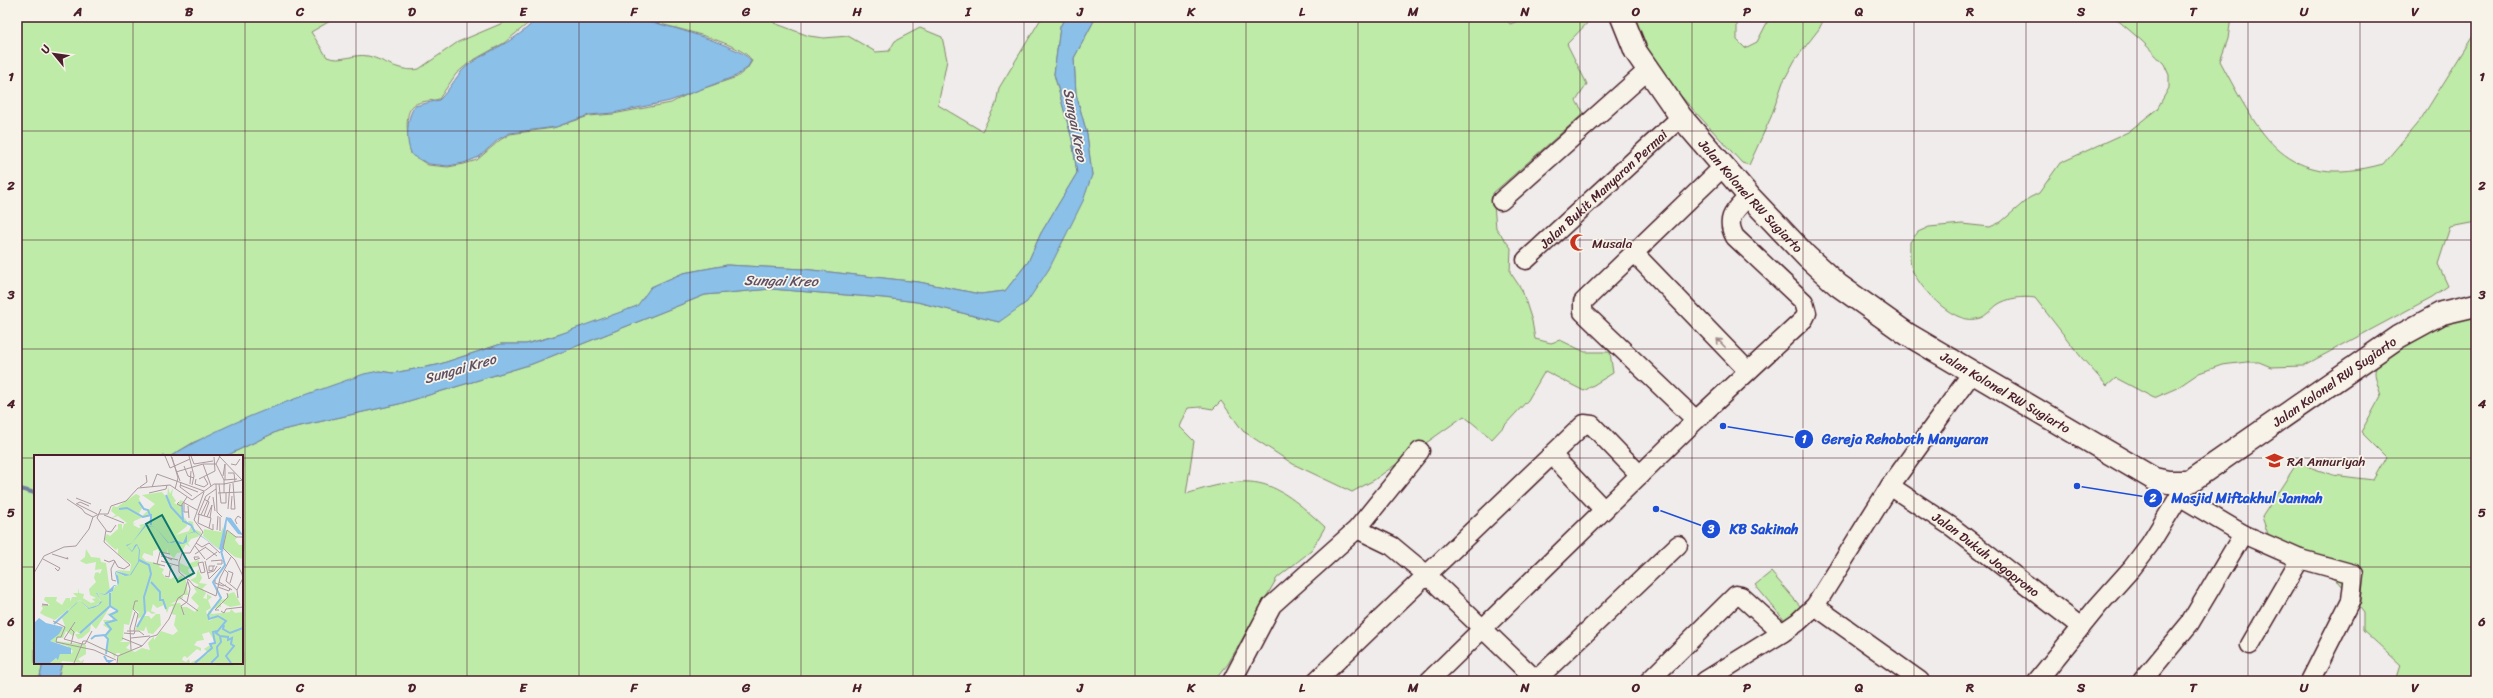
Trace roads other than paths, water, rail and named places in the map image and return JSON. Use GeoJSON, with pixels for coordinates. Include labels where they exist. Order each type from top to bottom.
{"type":"FeatureCollection","features":[{"type":"Feature","properties":{"kind":"main road","name":"Jalan Kolonel RW Sugiarto"},"geometry":{"type":"LineString","coordinates":[[1622,17],[1636,52],[1647,70],[1681,117],[1749,196],[1807,257],[1838,285],[1907,334],[2154,479],[2168,482],[2184,489],[2398,337],[2442,313],[2476,305]]}},
{"type":"Feature","properties":{"kind":"street"},"geometry":{"type":"LineString","coordinates":[[1501,201],[1647,70]]}},
{"type":"Feature","properties":{"kind":"street","name":"Jalan Bukit Manyaran Permai"},"geometry":{"type":"LineString","coordinates":[[1526,260],[1681,117]]}},
{"type":"Feature","properties":{"kind":"street"},"geometry":{"type":"LineString","coordinates":[[1696,420],[1583,312],[1583,302],[1633,252],[1723,167]]}},
{"type":"Feature","properties":{"kind":"street"},"geometry":{"type":"LineString","coordinates":[[1429,681],[1696,420],[1804,319],[1807,313],[1804,302],[1735,237],[1730,228],[1734,213],[1749,196]]}},
{"type":"Feature","properties":{"kind":"street"},"geometry":{"type":"LineString","coordinates":[[1633,252],[1748,371]]}},
{"type":"Feature","properties":{"kind":"street"},"geometry":{"type":"LineString","coordinates":[[1705,681],[1782,634],[1798,622],[1815,606],[1890,486],[1972,373]]}},
{"type":"Feature","properties":{"kind":"street"},"geometry":{"type":"LineString","coordinates":[[1316,681],[1553,456],[1584,424],[1587,423],[1592,425],[1640,475]]}},
{"type":"Feature","properties":{"kind":"street"},"geometry":{"type":"LineString","coordinates":[[1232,681],[1272,605],[1357,529],[1420,451]]}},
{"type":"Feature","properties":{"kind":"street"},"geometry":{"type":"LineString","coordinates":[[1553,456],[1604,510]]}},
{"type":"Feature","properties":{"kind":"street","name":"Jalan Dukuh Jogoprono"},"geometry":{"type":"LineString","coordinates":[[1890,486],[1952,527],[2081,627]]}},
{"type":"Feature","properties":{"kind":"street"},"geometry":{"type":"LineString","coordinates":[[2037,681],[2150,544],[2184,489],[2243,534],[2300,559],[2352,571],[2355,578],[2351,600],[2310,681]]}},
{"type":"Feature","properties":{"kind":"street"},"geometry":{"type":"LineString","coordinates":[[1357,529],[1392,546],[1427,575],[1483,627],[1536,681],[1678,545]]}},
{"type":"Feature","properties":{"kind":"street"},"geometry":{"type":"LineString","coordinates":[[2142,681],[2190,623],[2243,534]]}},
{"type":"Feature","properties":{"kind":"street"},"geometry":{"type":"LineString","coordinates":[[2250,645],[2300,559]]}},
{"type":"Feature","properties":{"kind":"street"},"geometry":{"type":"LineString","coordinates":[[1649,681],[1736,595],[1740,596],[1782,634]]}},
{"type":"Feature","properties":{"kind":"street"},"geometry":{"type":"LineString","coordinates":[[1815,606],[1920,681]]}},
{"type":"Feature","properties":{"kind":"water"},"geometry":{"type":"Polygon","coordinates":[[[604,16],[626,17],[653,22],[693,34],[731,48],[744,55],[751,61],[747,68],[736,76],[670,101],[613,113],[589,115],[556,127],[510,133],[499,139],[479,157],[464,163],[448,166],[429,164],[413,156],[409,145],[408,124],[415,106],[439,100],[466,67],[515,37],[530,25],[537,17],[604,16]]]}},
{"type":"Feature","properties":{"kind":"water","name":"Sungai Kreo"},"geometry":{"type":"Polygon","coordinates":[[[1065,17],[1096,17],[1074,58],[1076,94],[1087,134],[1092,175],[1083,201],[1049,269],[1027,302],[999,322],[917,302],[884,298],[771,289],[705,295],[532,364],[399,404],[278,431],[228,455],[173,455],[241,420],[364,374],[379,371],[393,373],[437,365],[501,344],[526,344],[555,336],[637,306],[651,287],[683,273],[727,265],[803,269],[919,282],[980,294],[1005,291],[1028,262],[1041,233],[1077,173],[1072,139],[1054,74],[1060,27],[1065,17]]]}},
{"type":"Feature","properties":{"kind":"water"},"geometry":{"type":"Polygon","coordinates":[[[43,664],[62,664],[57,681],[39,681],[43,664]]]}},
{"type":"Feature","properties":{"kind":"waterway"},"geometry":{"type":"LineString","coordinates":[[17,488],[34,493]]}},
{"type":"Feature","properties":{"kind":"place","name":"Musala"},"geometry":{"type":"Point","coordinates":[1579,243]}},
{"type":"Feature","properties":{"kind":"place","name":"Gereja Rehoboth Manyaran"},"geometry":{"type":"Point","coordinates":[1723,426]}},
{"type":"Feature","properties":{"kind":"place","name":"RA Annuriyah"},"geometry":{"type":"Point","coordinates":[2274,461]}},
{"type":"Feature","properties":{"kind":"place","name":"Masjid Miftakhul Jannah"},"geometry":{"type":"Point","coordinates":[2077,486]}},
{"type":"Feature","properties":{"kind":"place","name":"KB Sakinah"},"geometry":{"type":"Point","coordinates":[1656,509]}}]}
